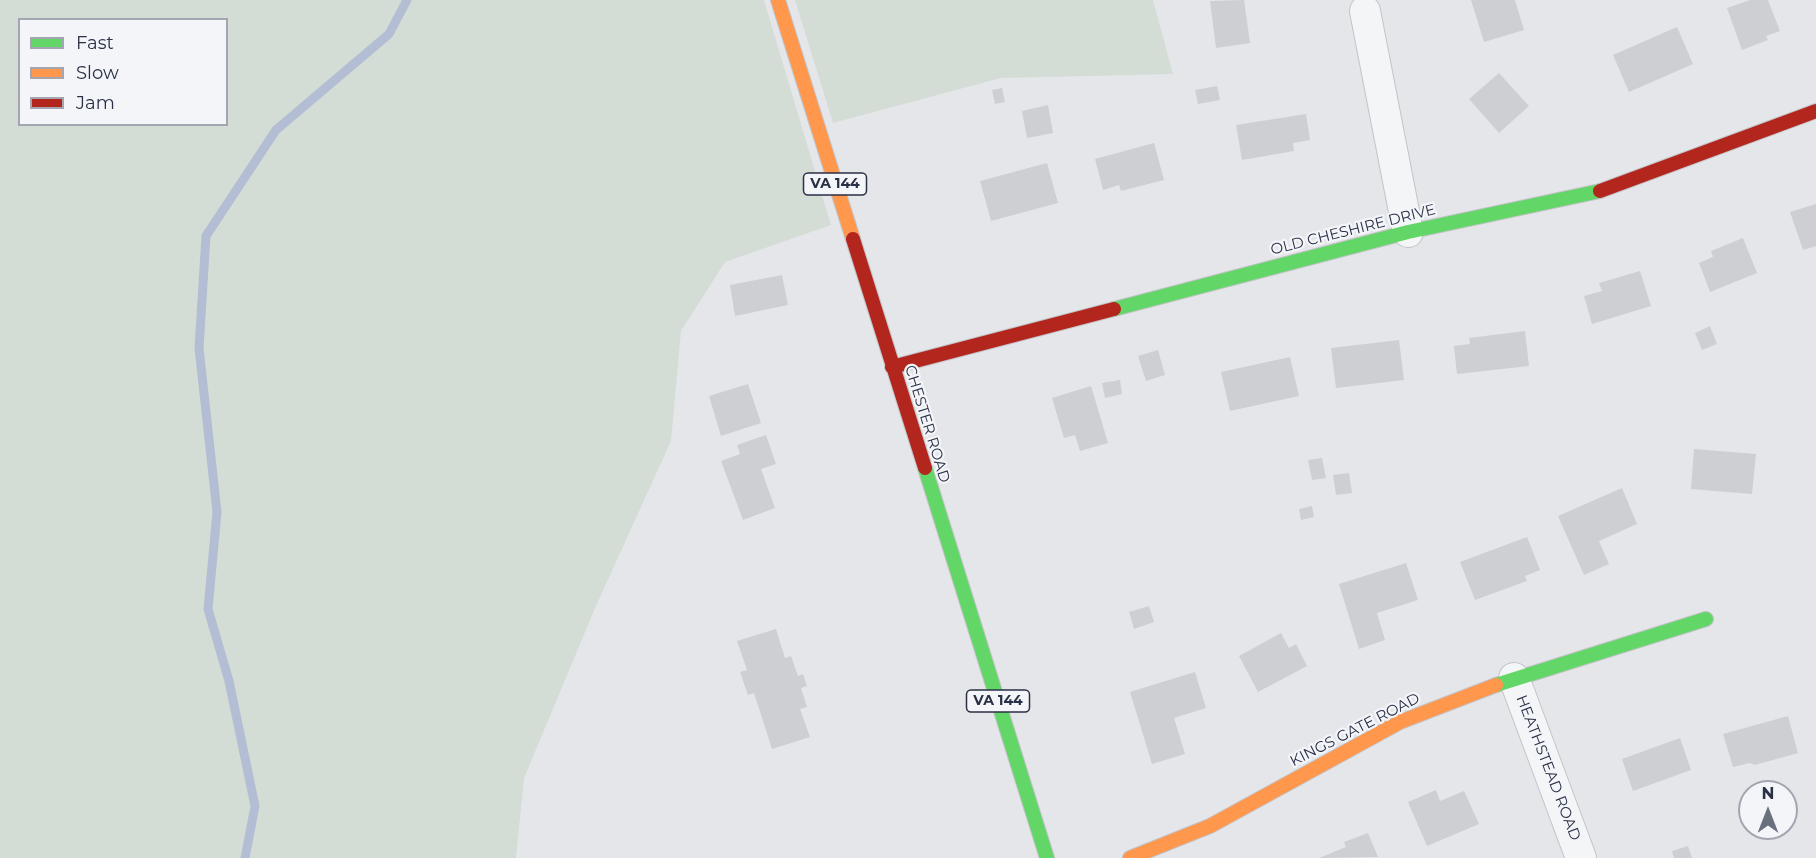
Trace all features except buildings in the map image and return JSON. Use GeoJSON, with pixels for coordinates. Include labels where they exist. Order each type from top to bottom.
{"type":"FeatureCollection","features":[{"type":"Feature","properties":{"kind":"street","name":"CHESTER ROAD"},"geometry":{"type":"LineString","coordinates":[[778,0],[1047,858]]}},
{"type":"Feature","properties":{"kind":"street"},"geometry":{"type":"LineString","coordinates":[[1365,11],[1408,232]]}},
{"type":"Feature","properties":{"kind":"street","name":"OLD CHESHIRE DRIVE"},"geometry":{"type":"LineString","coordinates":[[892,367],[1408,232],[1595,193],[1816,111]]}},
{"type":"Feature","properties":{"kind":"street","name":"KINGS GATE ROAD"},"geometry":{"type":"LineString","coordinates":[[1130,858],[1210,826],[1400,722],[1514,678],[1706,619]]}},
{"type":"Feature","properties":{"kind":"street","name":"HEATHSTEAD ROAD"},"geometry":{"type":"LineString","coordinates":[[1514,678],[1581,858]]}},
{"type":"Feature","properties":{"kind":"shaded area"},"geometry":{"type":"Polygon","coordinates":[[[0,0],[764,0],[831,225],[725,262],[681,331],[671,441],[596,606],[524,778],[516,858],[0,858],[0,0]]]}},
{"type":"Feature","properties":{"kind":"shaded area"},"geometry":{"type":"Polygon","coordinates":[[[795,0],[1153,0],[1173,74],[1001,78],[833,123],[795,0]]]}},
{"type":"Feature","properties":{"kind":"waterway"},"geometry":{"type":"LineString","coordinates":[[245,858],[255,806],[229,681],[208,609],[217,512],[199,348],[206,236],[276,130],[389,34],[407,0]]}},
{"type":"Feature","properties":{"kind":"traffic: fast"},"geometry":{"type":"LineString","coordinates":[[1114,309],[1408,232],[1600,191]]}},
{"type":"Feature","properties":{"kind":"traffic: fast"},"geometry":{"type":"LineString","coordinates":[[925,468],[1047,858]]}},
{"type":"Feature","properties":{"kind":"traffic: fast"},"geometry":{"type":"LineString","coordinates":[[1496,685],[1706,619]]}},
{"type":"Feature","properties":{"kind":"traffic: slow"},"geometry":{"type":"LineString","coordinates":[[778,0],[853,239]]}},
{"type":"Feature","properties":{"kind":"traffic: slow"},"geometry":{"type":"LineString","coordinates":[[1130,858],[1210,826],[1400,722],[1496,685]]}},
{"type":"Feature","properties":{"kind":"traffic: jam"},"geometry":{"type":"LineString","coordinates":[[1600,191],[1816,111]]}},
{"type":"Feature","properties":{"kind":"traffic: jam"},"geometry":{"type":"LineString","coordinates":[[853,239],[925,468]]}},
{"type":"Feature","properties":{"kind":"traffic: jam"},"geometry":{"type":"LineString","coordinates":[[892,367],[1114,309]]}}]}
